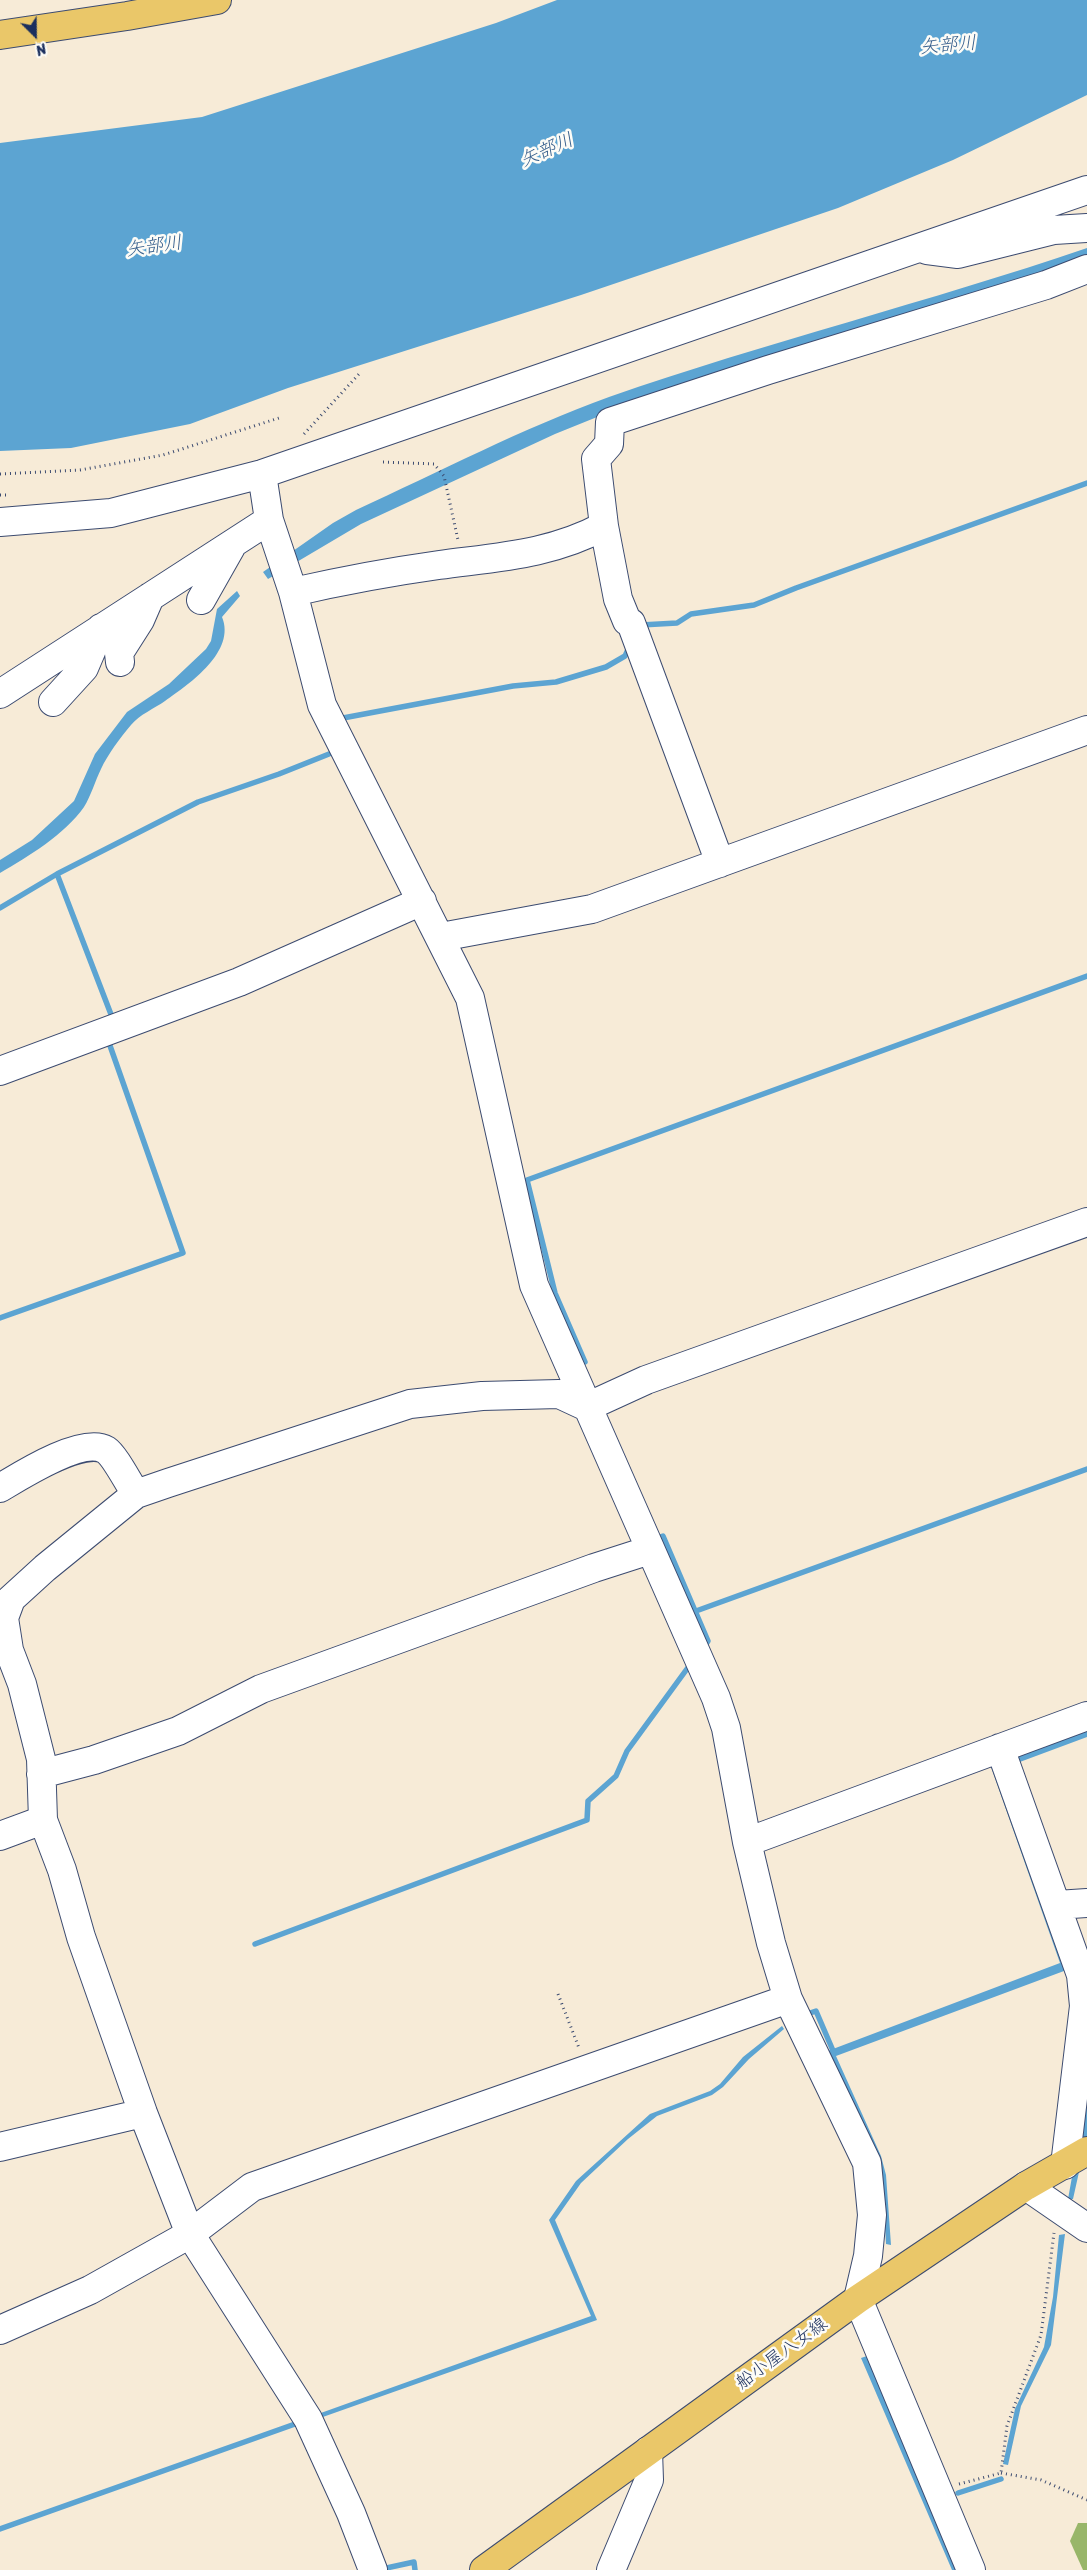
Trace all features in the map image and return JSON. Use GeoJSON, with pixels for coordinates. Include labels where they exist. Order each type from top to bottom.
{"type":"FeatureCollection","features":[{"type":"Feature","properties":{"kind":"main road"},"geometry":{"type":"LineString","coordinates":[[0,35],[217,0]]}},
{"type":"Feature","properties":{"kind":"main road","name":"船小屋八女線"},"geometry":{"type":"LineString","coordinates":[[484,2570],[858,2299],[1026,2186],[1076,2158]]}},
{"type":"Feature","properties":{"kind":"street"},"geometry":{"type":"LineString","coordinates":[[0,522],[111,513],[262,474],[1087,190]]}},
{"type":"Feature","properties":{"kind":"street"},"geometry":{"type":"LineString","coordinates":[[920,247],[935,252],[958,254],[1054,230],[1087,228]]}},
{"type":"Feature","properties":{"kind":"street"},"geometry":{"type":"LineString","coordinates":[[720,863],[631,623],[626,620],[618,599],[604,526],[596,459],[609,444],[610,422],[768,370],[1046,285],[1087,269]]}},
{"type":"Feature","properties":{"kind":"street"},"geometry":{"type":"LineString","coordinates":[[262,474],[269,520],[293,592],[322,705],[441,937],[470,998],[534,1285],[716,1698],[726,1728],[747,1842],[771,1943],[788,1999],[867,2164],[872,2215],[868,2256],[858,2299],[971,2570]]}},
{"type":"Feature","properties":{"kind":"street"},"geometry":{"type":"LineString","coordinates":[[1,695],[269,520]]}},
{"type":"Feature","properties":{"kind":"street"},"geometry":{"type":"LineString","coordinates":[[293,592],[370,575],[533,553],[586,536],[604,526]]}},
{"type":"Feature","properties":{"kind":"street"},"geometry":{"type":"LineString","coordinates":[[201,600],[234,542]]}},
{"type":"Feature","properties":{"kind":"street"},"geometry":{"type":"LineString","coordinates":[[120,662],[119,653],[140,620],[151,596]]}},
{"type":"Feature","properties":{"kind":"street"},"geometry":{"type":"LineString","coordinates":[[53,702],[84,668],[101,628]]}},
{"type":"Feature","properties":{"kind":"street"},"geometry":{"type":"LineString","coordinates":[[441,937],[592,909],[1087,730]]}},
{"type":"Feature","properties":{"kind":"street"},"geometry":{"type":"LineString","coordinates":[[0,1071],[239,982],[422,901]]}},
{"type":"Feature","properties":{"kind":"street"},"geometry":{"type":"LineString","coordinates":[[373,2570],[351,2513],[308,2419],[190,2234],[143,2113],[82,1937],[62,1870],[43,1820],[41,1759],[22,1684],[4,1650],[4,1618],[11,1599],[45,1568],[136,1494],[410,1404],[482,1396],[559,1394],[587,1407],[646,1380],[1087,1222]]}},
{"type":"Feature","properties":{"kind":"street"},"geometry":{"type":"LineString","coordinates":[[0,1488],[29,1471],[70,1453],[93,1446],[106,1450],[136,1494]]}},
{"type":"Feature","properties":{"kind":"street"},"geometry":{"type":"LineString","coordinates":[[41,1774],[94,1760],[178,1731],[261,1689],[594,1568],[650,1550]]}},
{"type":"Feature","properties":{"kind":"street"},"geometry":{"type":"LineString","coordinates":[[747,1842],[1004,1757],[1087,1716]]}},
{"type":"Feature","properties":{"kind":"street"},"geometry":{"type":"LineString","coordinates":[[1004,1757],[1081,1974],[1084,2006],[1076,2158]]}},
{"type":"Feature","properties":{"kind":"street"},"geometry":{"type":"LineString","coordinates":[[0,1836],[43,1820]]}},
{"type":"Feature","properties":{"kind":"street"},"geometry":{"type":"LineString","coordinates":[[1057,1905],[1087,1903]]}},
{"type":"Feature","properties":{"kind":"street"},"geometry":{"type":"LineString","coordinates":[[0,2330],[90,2290],[190,2234],[252,2187],[788,1999]]}},
{"type":"Feature","properties":{"kind":"street"},"geometry":{"type":"LineString","coordinates":[[0,2147],[143,2113]]}},
{"type":"Feature","properties":{"kind":"street"},"geometry":{"type":"LineString","coordinates":[[1026,2186],[1087,2228]]}},
{"type":"Feature","properties":{"kind":"street"},"geometry":{"type":"LineString","coordinates":[[611,2570],[649,2480],[648,2451]]}},
{"type":"Feature","properties":{"kind":"path"},"geometry":{"type":"LineString","coordinates":[[302,436],[359,374]]}},
{"type":"Feature","properties":{"kind":"path"},"geometry":{"type":"LineString","coordinates":[[0,474],[80,470],[163,455],[279,418]]}},
{"type":"Feature","properties":{"kind":"path"},"geometry":{"type":"LineString","coordinates":[[383,462],[434,464],[444,476],[462,562]]}},
{"type":"Feature","properties":{"kind":"path"},"geometry":{"type":"LineString","coordinates":[[0,495],[7,494]]}},
{"type":"Feature","properties":{"kind":"path"},"geometry":{"type":"LineString","coordinates":[[558,1994],[587,2069]]}},
{"type":"Feature","properties":{"kind":"path"},"geometry":{"type":"LineString","coordinates":[[1001,2473],[1007,2426],[1041,2335],[1057,2208]]}},
{"type":"Feature","properties":{"kind":"path"},"geometry":{"type":"LineString","coordinates":[[937,2490],[1001,2473],[1041,2480],[1087,2500]]}},
{"type":"Feature","properties":{"kind":"green space"},"geometry":{"type":"Polygon","coordinates":[[[1078,2523],[1087,2523],[1087,2570],[1083,2570],[1070,2541],[1078,2523]]]}},
{"type":"Feature","properties":{"kind":"water","name":"矢部川"},"geometry":{"type":"Polygon","coordinates":[[[557,0],[1087,0],[1087,95],[953,160],[838,208],[581,295],[288,388],[190,424],[71,448],[0,451],[0,143],[202,117],[496,23],[557,0]]]}},
{"type":"Feature","properties":{"kind":"water"},"geometry":{"type":"Polygon","coordinates":[[[1087,248],[1087,258],[607,413],[555,434],[361,524],[268,579],[263,572],[333,523],[356,510],[513,436],[577,409],[728,358],[1028,268],[1087,248]]]}},
{"type":"Feature","properties":{"kind":"water"},"geometry":{"type":"Polygon","coordinates":[[[237,591],[240,596],[222,617],[225,630],[223,642],[217,654],[208,665],[187,685],[134,721],[107,758],[84,807],[67,827],[34,852],[0,873],[0,860],[32,840],[74,801],[95,754],[127,712],[169,684],[206,649],[211,641],[217,609],[237,591]]]}},
{"type":"Feature","properties":{"kind":"water"},"geometry":{"type":"Polygon","coordinates":[[[1087,1728],[1087,1737],[1001,1769],[1072,1968],[836,2056],[881,2156],[886,2175],[891,2245],[886,2244],[884,2210],[825,2052],[1060,1963],[990,1764],[1087,1728]]]}},
{"type":"Feature","properties":{"kind":"water"},"geometry":{"type":"Polygon","coordinates":[[[782,2026],[784,2029],[749,2059],[723,2087],[712,2095],[657,2116],[628,2139],[581,2183],[555,2220],[597,2320],[320,2418],[318,2414],[591,2316],[549,2220],[576,2181],[650,2114],[710,2091],[720,2084],[743,2057],[782,2026]]]}},
{"type":"Feature","properties":{"kind":"water"},"geometry":{"type":"Polygon","coordinates":[[[1087,2094],[1087,2136],[1073,2199],[1068,2199],[1087,2094]]]}},
{"type":"Feature","properties":{"kind":"water"},"geometry":{"type":"Polygon","coordinates":[[[1065,2234],[1051,2345],[1021,2406],[1008,2465],[1003,2464],[1015,2409],[1044,2347],[1053,2297],[1059,2235],[1065,2234]]]}},
{"type":"Feature","properties":{"kind":"water"},"geometry":{"type":"Polygon","coordinates":[[[867,2356],[957,2570],[952,2570],[861,2358],[867,2356]]]}},
{"type":"Feature","properties":{"kind":"waterway"},"geometry":{"type":"LineString","coordinates":[[641,625],[677,623],[691,614],[754,605],[796,588],[1087,483]]}},
{"type":"Feature","properties":{"kind":"waterway"},"geometry":{"type":"LineString","coordinates":[[343,718],[513,686],[556,682],[606,667],[625,656],[629,647]]}},
{"type":"Feature","properties":{"kind":"waterway"},"geometry":{"type":"LineString","coordinates":[[0,908],[57,874],[198,802],[279,774],[329,754]]}},
{"type":"Feature","properties":{"kind":"waterway"},"geometry":{"type":"LineString","coordinates":[[57,874],[112,1017]]}},
{"type":"Feature","properties":{"kind":"waterway"},"geometry":{"type":"LineString","coordinates":[[585,1362],[555,1293],[527,1180],[1087,976]]}},
{"type":"Feature","properties":{"kind":"waterway"},"geometry":{"type":"LineString","coordinates":[[0,1318],[183,1253],[108,1040]]}},
{"type":"Feature","properties":{"kind":"waterway"},"geometry":{"type":"LineString","coordinates":[[696,1611],[1087,1469]]}},
{"type":"Feature","properties":{"kind":"waterway"},"geometry":{"type":"LineString","coordinates":[[654,1539],[663,1536],[708,1641],[702,1649]]}},
{"type":"Feature","properties":{"kind":"waterway"},"geometry":{"type":"LineString","coordinates":[[255,1944],[587,1820],[588,1801],[616,1776],[627,1751],[692,1662]]}},
{"type":"Feature","properties":{"kind":"waterway"},"geometry":{"type":"LineString","coordinates":[[810,2013],[816,2011],[834,2053]]}},
{"type":"Feature","properties":{"kind":"waterway"},"geometry":{"type":"LineString","coordinates":[[0,2529],[295,2424]]}},
{"type":"Feature","properties":{"kind":"waterway"},"geometry":{"type":"LineString","coordinates":[[958,2493],[1001,2479]]}},
{"type":"Feature","properties":{"kind":"waterway"},"geometry":{"type":"LineString","coordinates":[[381,2567],[382,2569],[414,2562],[415,2570]]}}]}
